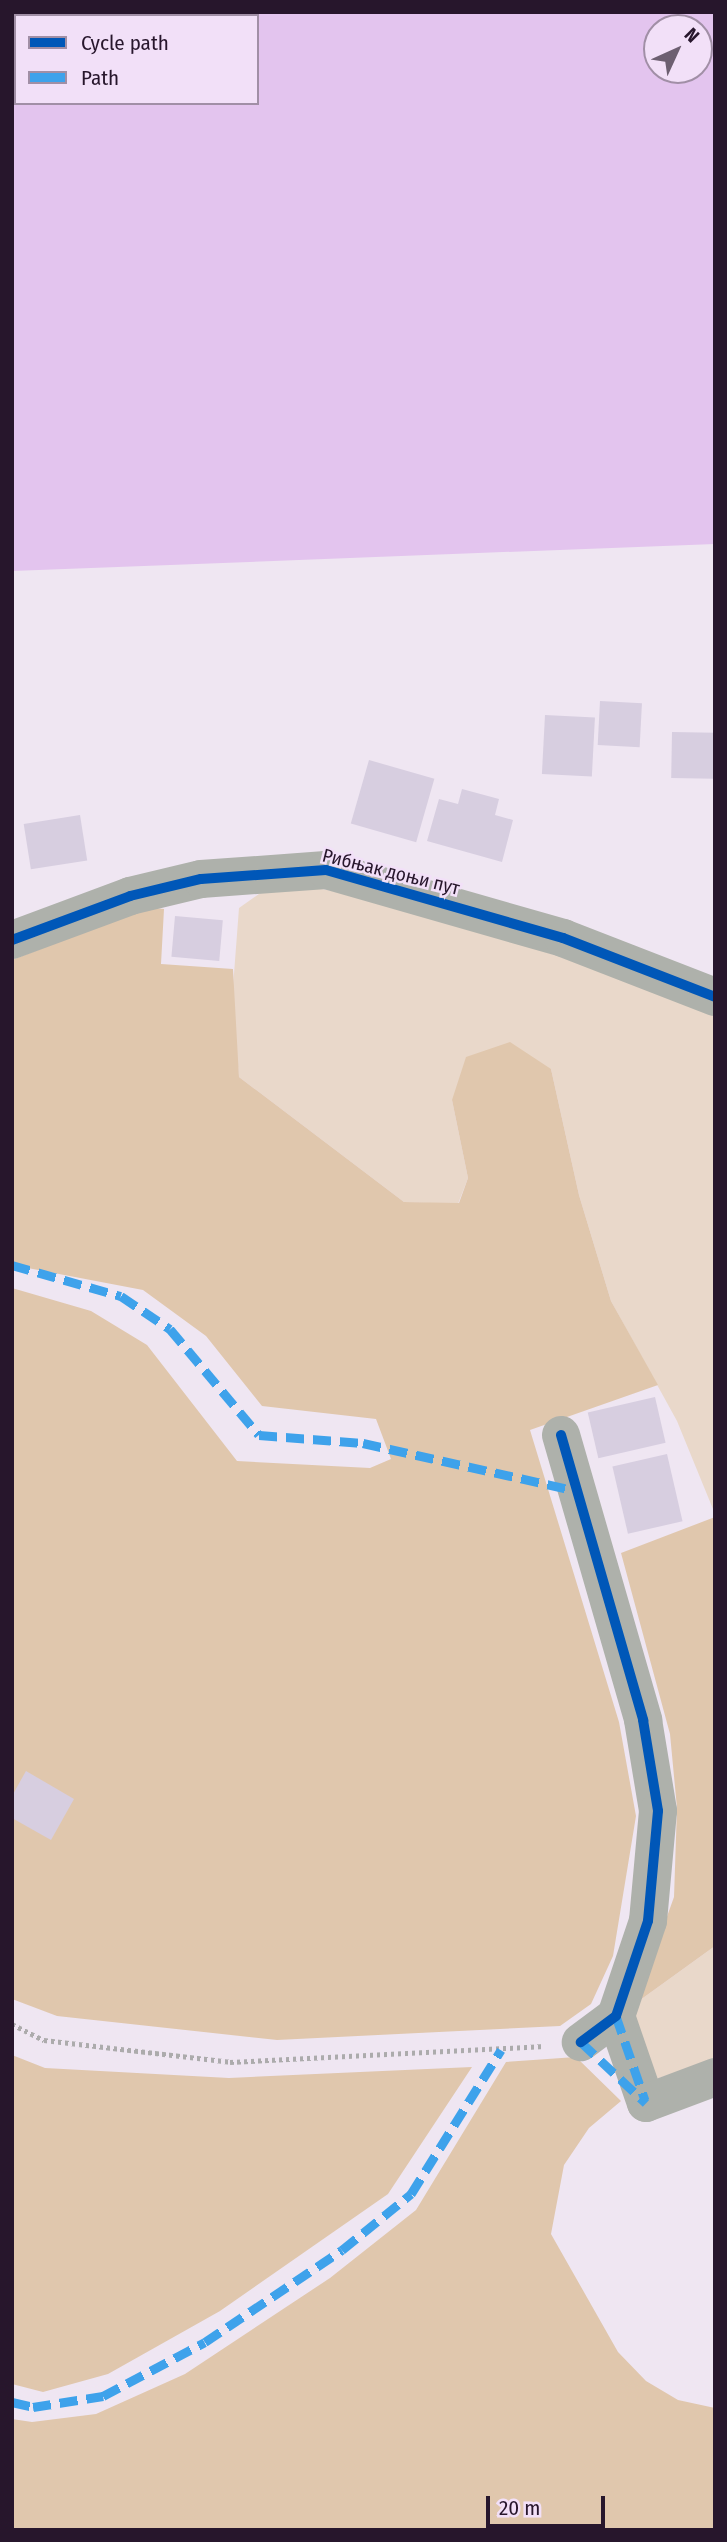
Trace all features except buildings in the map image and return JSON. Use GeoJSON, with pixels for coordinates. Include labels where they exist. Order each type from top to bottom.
{"type":"FeatureCollection","features":[{"type":"Feature","properties":{"kind":"street","name":"Рибњак доњи пут"},"geometry":{"type":"LineString","coordinates":[[12,940],[130,896],[201,879],[326,870],[563,938],[715,997]]}},
{"type":"Feature","properties":{"kind":"street"},"geometry":{"type":"LineString","coordinates":[[561,1435],[643,1720],[658,1811],[648,1921],[616,2016],[581,2042]]}},
{"type":"Feature","properties":{"kind":"street"},"geometry":{"type":"LineString","coordinates":[[616,2016],[646,2103],[715,2077]]}},
{"type":"Feature","properties":{"kind":"path"},"geometry":{"type":"LineString","coordinates":[[12,2024],[44,2040],[230,2062],[581,2042]]}},
{"type":"Feature","properties":{"kind":"shaded area"},"geometry":{"type":"Polygon","coordinates":[[[12,12],[715,12],[715,544],[12,571],[12,12]]]}},
{"type":"Feature","properties":{"kind":"shaded area"},"geometry":{"type":"Polygon","coordinates":[[[297,884],[418,908],[715,1010],[715,1514],[677,1421],[611,1301],[579,1195],[551,1069],[452,1100],[468,1178],[458,1204],[404,1202],[239,1077],[232,1000],[239,908],[266,889],[297,884]]]}},
{"type":"Feature","properties":{"kind":"shaded area"},"geometry":{"type":"Polygon","coordinates":[[[148,907],[164,909],[161,964],[233,969],[239,1077],[404,1202],[459,1203],[468,1178],[452,1100],[466,1057],[510,1042],[551,1069],[579,1195],[611,1301],[658,1385],[530,1430],[619,1722],[636,1816],[613,1956],[591,2004],[560,2026],[277,2040],[57,2016],[12,1999],[12,1288],[91,1311],[147,1345],[237,1461],[370,1468],[391,1459],[376,1419],[262,1406],[206,1336],[143,1290],[12,1265],[12,960],[148,907]]]}},
{"type":"Feature","properties":{"kind":"shaded area"},"geometry":{"type":"Polygon","coordinates":[[[715,1517],[715,1946],[636,2003],[674,1897],[677,1808],[670,1734],[621,1553],[715,1517]]]}},
{"type":"Feature","properties":{"kind":"shaded area"},"geometry":{"type":"Polygon","coordinates":[[[715,1946],[715,2060],[656,2079],[632,2025],[636,2003],[715,1946]]]}},
{"type":"Feature","properties":{"kind":"shaded area"},"geometry":{"type":"Polygon","coordinates":[[[12,2055],[45,2068],[229,2078],[472,2067],[388,2194],[220,2311],[108,2374],[43,2392],[12,2384],[12,2055]]]}},
{"type":"Feature","properties":{"kind":"shaded area"},"geometry":{"type":"Polygon","coordinates":[[[576,2057],[621,2101],[589,2128],[564,2165],[551,2234],[618,2352],[646,2381],[678,2400],[715,2408],[715,2530],[12,2530],[12,2419],[32,2422],[96,2414],[185,2374],[330,2278],[416,2210],[506,2062],[576,2057]]]}},
{"type":"Feature","properties":{"kind":"marked path"},"geometry":{"type":"LineString","coordinates":[[12,1265],[121,1296],[170,1329],[259,1435],[363,1443],[577,1491]]}},
{"type":"Feature","properties":{"kind":"marked path"},"geometry":{"type":"LineString","coordinates":[[616,2016],[645,2100]]}},
{"type":"Feature","properties":{"kind":"marked path"},"geometry":{"type":"LineString","coordinates":[[586,2038],[581,2042],[646,2103]]}},
{"type":"Feature","properties":{"kind":"marked path"},"geometry":{"type":"LineString","coordinates":[[12,2402],[33,2407],[103,2396],[205,2342],[342,2250],[411,2194],[501,2050]]}},
{"type":"Feature","properties":{"kind":"cycle path"},"geometry":{"type":"LineString","coordinates":[[12,940],[130,896],[201,879],[326,870],[563,938],[715,997]]}},
{"type":"Feature","properties":{"kind":"cycle path"},"geometry":{"type":"LineString","coordinates":[[561,1435],[643,1720],[658,1811],[648,1921],[616,2016],[581,2042]]}}]}
